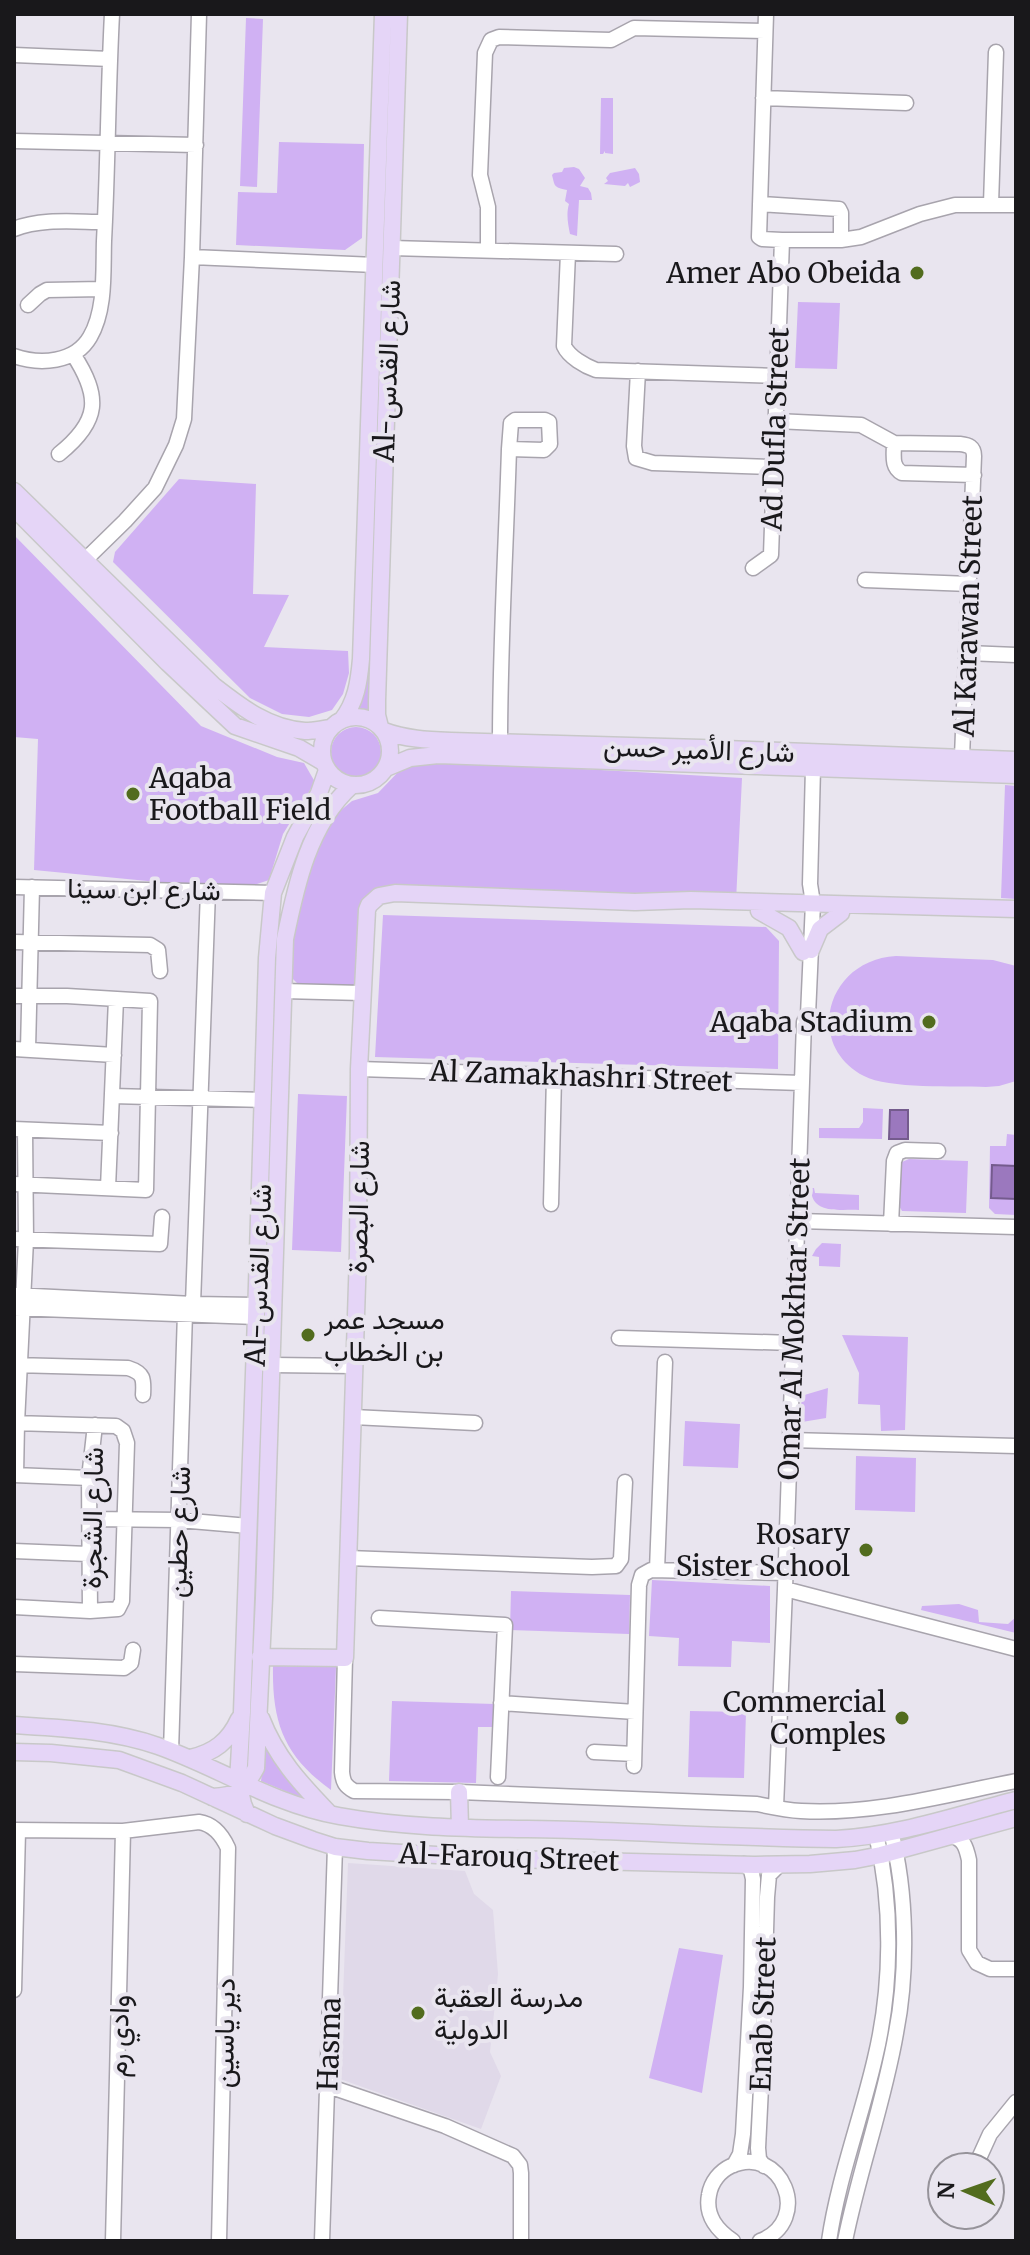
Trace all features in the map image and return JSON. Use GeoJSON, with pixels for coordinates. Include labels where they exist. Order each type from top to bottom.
{"type":"FeatureCollection","features":[{"type":"Feature","properties":{"kind":"main road","name":"Al-شارع القدس"},"geometry":{"type":"LineString","coordinates":[[383,14],[386,148]]}},
{"type":"Feature","properties":{"kind":"main road","name":"Al-شارع القدس"},"geometry":{"type":"LineString","coordinates":[[382,729],[377,715],[375,265],[399,14]]}},
{"type":"Feature","properties":{"kind":"main road","name":"Al-شارع القدس"},"geometry":{"type":"LineString","coordinates":[[336,724],[350,709],[359,681],[391,248],[385,167]]}},
{"type":"Feature","properties":{"kind":"main road"},"geometry":{"type":"LineString","coordinates":[[14,491],[80,564],[168,663],[235,726],[299,748],[325,766],[341,783],[351,786],[367,784],[386,768],[390,749],[382,729],[372,720],[352,717],[305,731],[275,724],[247,712],[214,686],[80,564],[14,508]]}},
{"type":"Feature","properties":{"kind":"main road"},"geometry":{"type":"LineString","coordinates":[[325,766],[321,755],[323,740],[336,724]]}},
{"type":"Feature","properties":{"kind":"main road","name":"شارع الأمير حسن"},"geometry":{"type":"LineString","coordinates":[[382,729],[413,738],[710,756],[813,768],[1016,775]]}},
{"type":"Feature","properties":{"kind":"main road","name":"شارع الأمير حسن"},"geometry":{"type":"LineString","coordinates":[[386,768],[410,758],[438,755],[962,757],[1016,760]]}},
{"type":"Feature","properties":{"kind":"main road","name":"Al-شارع القدس"},"geometry":{"type":"LineString","coordinates":[[269,1180],[263,1100],[267,958],[273,893],[295,837],[319,793],[325,766]]}},
{"type":"Feature","properties":{"kind":"main road","name":"Al-شارع القدس"},"geometry":{"type":"LineString","coordinates":[[250,1712],[260,1657],[261,1412],[257,1311],[268,1201],[285,939],[297,885],[310,848],[341,794],[351,786]]}},
{"type":"Feature","properties":{"kind":"main road","name":"شارع البصرة"},"geometry":{"type":"LineString","coordinates":[[345,1658],[359,1069],[367,910],[379,896],[395,893],[635,902]]}},
{"type":"Feature","properties":{"kind":"main road"},"geometry":{"type":"LineString","coordinates":[[635,902],[691,900],[808,908],[1016,909]]}},
{"type":"Feature","properties":{"kind":"main road"},"geometry":{"type":"LineString","coordinates":[[635,902],[759,911],[808,908],[841,913],[1016,919]]}},
{"type":"Feature","properties":{"kind":"main road"},"geometry":{"type":"LineString","coordinates":[[759,911],[789,928],[807,951],[820,929],[841,913]]}},
{"type":"Feature","properties":{"kind":"main road","name":"Al-شارع القدس"},"geometry":{"type":"LineString","coordinates":[[261,1412],[272,1365],[268,1201]]}},
{"type":"Feature","properties":{"kind":"main road","name":"Al-شارع القدس"},"geometry":{"type":"LineString","coordinates":[[241,1786],[256,1768],[250,1712],[249,1526],[260,1434]]}},
{"type":"Feature","properties":{"kind":"main road"},"geometry":{"type":"LineString","coordinates":[[260,1657],[345,1658]]}},
{"type":"Feature","properties":{"kind":"main road"},"geometry":{"type":"LineString","coordinates":[[190,1758],[202,1755],[226,1741],[250,1712],[291,1774],[329,1814]]}},
{"type":"Feature","properties":{"kind":"main road","name":"Al-Farouq Street"},"geometry":{"type":"LineString","coordinates":[[14,1725],[121,1736],[190,1758],[241,1786],[294,1805],[329,1814],[392,1823],[813,1839],[857,1838],[1016,1800]]}},
{"type":"Feature","properties":{"kind":"main road","name":"Al-Farouq Street"},"geometry":{"type":"LineString","coordinates":[[14,1752],[119,1760],[182,1783],[284,1829],[335,1847],[368,1851],[505,1859],[779,1865],[837,1862],[888,1853],[1016,1818]]}},
{"type":"Feature","properties":{"kind":"main road"},"geometry":{"type":"LineString","coordinates":[[212,1797],[226,1797],[241,1786],[247,1814]]}},
{"type":"Feature","properties":{"kind":"main road"},"geometry":{"type":"LineString","coordinates":[[459,1792],[460,1827]]}},
{"type":"Feature","properties":{"kind":"street"},"geometry":{"type":"LineString","coordinates":[[14,356],[25,360],[54,361],[73,354],[81,348],[97,321],[102,289],[112,14]]}},
{"type":"Feature","properties":{"kind":"street"},"geometry":{"type":"LineString","coordinates":[[80,564],[155,488],[176,445],[184,419],[199,14]]}},
{"type":"Feature","properties":{"kind":"street"},"geometry":{"type":"LineString","coordinates":[[766,14],[760,238],[841,240],[861,237],[938,208],[967,204],[1016,205]]}},
{"type":"Feature","properties":{"kind":"street"},"geometry":{"type":"LineString","coordinates":[[488,250],[488,207],[480,175],[485,53],[491,40],[499,37],[611,40],[634,28],[765,31]]}},
{"type":"Feature","properties":{"kind":"street"},"geometry":{"type":"LineString","coordinates":[[991,204],[996,52]]}},
{"type":"Feature","properties":{"kind":"street"},"geometry":{"type":"LineString","coordinates":[[14,55],[110,59]]}},
{"type":"Feature","properties":{"kind":"street"},"geometry":{"type":"LineString","coordinates":[[763,98],[906,103]]}},
{"type":"Feature","properties":{"kind":"street"},"geometry":{"type":"LineString","coordinates":[[14,141],[196,145]]}},
{"type":"Feature","properties":{"kind":"street"},"geometry":{"type":"LineString","coordinates":[[760,204],[839,209],[841,240]]}},
{"type":"Feature","properties":{"kind":"street"},"geometry":{"type":"LineString","coordinates":[[14,229],[45,222],[105,222]]}},
{"type":"Feature","properties":{"kind":"street","name":"Ad Dufla Street"},"geometry":{"type":"LineString","coordinates":[[753,568],[771,555],[782,240]]}},
{"type":"Feature","properties":{"kind":"street"},"geometry":{"type":"LineString","coordinates":[[391,248],[616,254]]}},
{"type":"Feature","properties":{"kind":"street"},"geometry":{"type":"LineString","coordinates":[[568,253],[565,350],[592,369],[777,376]]}},
{"type":"Feature","properties":{"kind":"street"},"geometry":{"type":"LineString","coordinates":[[192,257],[375,265]]}},
{"type":"Feature","properties":{"kind":"street"},"geometry":{"type":"LineString","coordinates":[[28,305],[47,290],[102,289]]}},
{"type":"Feature","properties":{"kind":"street"},"geometry":{"type":"LineString","coordinates":[[59,454],[86,428],[91,413],[89,383],[73,354]]}},
{"type":"Feature","properties":{"kind":"street"},"geometry":{"type":"LineString","coordinates":[[638,371],[636,458],[653,463],[773,467]]}},
{"type":"Feature","properties":{"kind":"street"},"geometry":{"type":"LineString","coordinates":[[776,421],[861,425],[894,443]]}},
{"type":"Feature","properties":{"kind":"street","name":"Al Karawan Street"},"geometry":{"type":"LineString","coordinates":[[962,757],[970,584],[974,475],[974,451],[960,444],[894,443],[894,464],[902,473],[974,475]]}},
{"type":"Feature","properties":{"kind":"street"},"geometry":{"type":"LineString","coordinates":[[500,743],[509,449]]}},
{"type":"Feature","properties":{"kind":"street"},"geometry":{"type":"LineString","coordinates":[[865,580],[970,584]]}},
{"type":"Feature","properties":{"kind":"street"},"geometry":{"type":"LineString","coordinates":[[967,653],[1016,655]]}},
{"type":"Feature","properties":{"kind":"street","name":"Omar Al Mokhtar Street"},"geometry":{"type":"LineString","coordinates":[[776,1807],[804,1022],[808,1015],[813,768]]}},
{"type":"Feature","properties":{"kind":"street","name":"شارع ابن سينا"},"geometry":{"type":"LineString","coordinates":[[14,887],[273,893]]}},
{"type":"Feature","properties":{"kind":"street"},"geometry":{"type":"LineString","coordinates":[[32,887],[31,943],[22,996],[21,1049],[114,1055]]}},
{"type":"Feature","properties":{"kind":"street","name":"شارع حطين"},"geometry":{"type":"LineString","coordinates":[[171,1751],[208,891]]}},
{"type":"Feature","properties":{"kind":"street"},"geometry":{"type":"LineString","coordinates":[[14,942],[150,945],[158,950],[160,971]]}},
{"type":"Feature","properties":{"kind":"street"},"geometry":{"type":"LineString","coordinates":[[283,991],[362,993]]}},
{"type":"Feature","properties":{"kind":"street"},"geometry":{"type":"LineString","coordinates":[[19,1184],[146,1190],[149,1097],[150,1001],[22,996]]}},
{"type":"Feature","properties":{"kind":"street"},"geometry":{"type":"LineString","coordinates":[[108,1188],[116,999]]}},
{"type":"Feature","properties":{"kind":"street","name":"Al Zamakhashri Street"},"geometry":{"type":"LineString","coordinates":[[359,1069],[802,1083]]}},
{"type":"Feature","properties":{"kind":"street"},"geometry":{"type":"LineString","coordinates":[[551,1204],[554,1076]]}},
{"type":"Feature","properties":{"kind":"street"},"geometry":{"type":"LineString","coordinates":[[112,1096],[263,1100]]}},
{"type":"Feature","properties":{"kind":"street"},"geometry":{"type":"LineString","coordinates":[[89,1478],[15,1475],[19,1130],[111,1133]]}},
{"type":"Feature","properties":{"kind":"street"},"geometry":{"type":"LineString","coordinates":[[891,1224],[897,1153],[905,1150],[938,1151]]}},
{"type":"Feature","properties":{"kind":"street"},"geometry":{"type":"LineString","coordinates":[[20,1240],[160,1244],[162,1217]]}},
{"type":"Feature","properties":{"kind":"street"},"geometry":{"type":"LineString","coordinates":[[798,1221],[1016,1227]]}},
{"type":"Feature","properties":{"kind":"street"},"geometry":{"type":"LineString","coordinates":[[18,1302],[257,1311]]}},
{"type":"Feature","properties":{"kind":"street"},"geometry":{"type":"LineString","coordinates":[[619,1338],[793,1343]]}},
{"type":"Feature","properties":{"kind":"street"},"geometry":{"type":"LineString","coordinates":[[657,1570],[665,1362]]}},
{"type":"Feature","properties":{"kind":"street"},"geometry":{"type":"LineString","coordinates":[[17,1365],[128,1368],[141,1375],[143,1395]]}},
{"type":"Feature","properties":{"kind":"street"},"geometry":{"type":"LineString","coordinates":[[272,1365],[354,1366]]}},
{"type":"Feature","properties":{"kind":"street"},"geometry":{"type":"LineString","coordinates":[[353,1417],[475,1423]]}},
{"type":"Feature","properties":{"kind":"street"},"geometry":{"type":"LineString","coordinates":[[15,1423],[116,1426],[123,1431],[126,1437],[124,1520]]}},
{"type":"Feature","properties":{"kind":"street","name":"شارع الشجرة"},"geometry":{"type":"LineString","coordinates":[[90,1611],[89,1478],[95,1425]]}},
{"type":"Feature","properties":{"kind":"street"},"geometry":{"type":"LineString","coordinates":[[790,1440],[1016,1446]]}},
{"type":"Feature","properties":{"kind":"street"},"geometry":{"type":"LineString","coordinates":[[348,1558],[616,1566],[621,1559],[625,1482]]}},
{"type":"Feature","properties":{"kind":"street"},"geometry":{"type":"LineString","coordinates":[[90,1519],[179,1520],[249,1526]]}},
{"type":"Feature","properties":{"kind":"street","name":"شارع الشجرة"},"geometry":{"type":"LineString","coordinates":[[14,1607],[90,1611],[118,1609],[122,1601],[124,1520]]}},
{"type":"Feature","properties":{"kind":"street"},"geometry":{"type":"LineString","coordinates":[[14,1551],[88,1554]]}},
{"type":"Feature","properties":{"kind":"street"},"geometry":{"type":"LineString","coordinates":[[594,1752],[634,1760],[639,1585],[646,1571],[786,1573]]}},
{"type":"Feature","properties":{"kind":"street"},"geometry":{"type":"LineString","coordinates":[[785,1589],[1016,1649]]}},
{"type":"Feature","properties":{"kind":"street"},"geometry":{"type":"LineString","coordinates":[[379,1618],[505,1625],[498,1777]]}},
{"type":"Feature","properties":{"kind":"street"},"geometry":{"type":"LineString","coordinates":[[14,1664],[124,1668],[131,1663],[133,1650]]}},
{"type":"Feature","properties":{"kind":"street"},"geometry":{"type":"LineString","coordinates":[[345,1658],[342,1772],[343,1781],[354,1791],[757,1804],[816,1812],[876,1808],[1016,1781]]}},
{"type":"Feature","properties":{"kind":"street"},"geometry":{"type":"LineString","coordinates":[[501,1703],[635,1712]]}},
{"type":"Feature","properties":{"kind":"street","name":"دير ياسين"},"geometry":{"type":"LineString","coordinates":[[123,1831],[204,1822],[216,1830],[228,1848],[219,2241]]}},
{"type":"Feature","properties":{"kind":"street"},"geometry":{"type":"LineString","coordinates":[[14,1990],[16,1830],[123,1831]]}},
{"type":"Feature","properties":{"kind":"street","name":"وادي رم"},"geometry":{"type":"LineString","coordinates":[[113,2241],[123,1831]]}},
{"type":"Feature","properties":{"kind":"street"},"geometry":{"type":"LineString","coordinates":[[845,2241],[900,2011],[903,1955],[900,1877],[888,1853],[884,1833]]}},
{"type":"Feature","properties":{"kind":"street"},"geometry":{"type":"LineString","coordinates":[[951,1835],[962,1839],[969,1860],[969,1950],[977,1963],[990,1969],[1016,1969]]}},
{"type":"Feature","properties":{"kind":"street","name":"Hasma"},"geometry":{"type":"LineString","coordinates":[[322,2241],[335,1847]]}},
{"type":"Feature","properties":{"kind":"street"},"geometry":{"type":"LineString","coordinates":[[829,2241],[885,2009],[888,1954],[884,1878],[888,1853]]}},
{"type":"Feature","properties":{"kind":"street","name":"Enab Street"},"geometry":{"type":"LineString","coordinates":[[734,2165],[740,2154],[743,2134],[751,1987],[753,1879],[751,1870],[744,1864]]}},
{"type":"Feature","properties":{"kind":"street","name":"Enab Street"},"geometry":{"type":"LineString","coordinates":[[764,2166],[759,2159],[758,2148],[767,1897],[769,1875],[779,1865]]}},
{"type":"Feature","properties":{"kind":"street"},"geometry":{"type":"LineString","coordinates":[[328,2086],[445,2126],[513,2156],[520,2165],[521,2173],[521,2241]]}},
{"type":"Feature","properties":{"kind":"street"},"geometry":{"type":"LineString","coordinates":[[982,2151],[990,2134],[1016,2102]]}},
{"type":"Feature","properties":{"kind":"street"},"geometry":{"type":"LineString","coordinates":[[734,2240],[715,2226],[708,2205],[713,2184],[721,2172],[734,2165],[755,2163],[772,2170],[783,2182],[788,2206],[779,2228],[760,2241]]}},
{"type":"Feature","properties":{"kind":"shaded area"},"geometry":{"type":"Polygon","coordinates":[[[246,18],[263,19],[257,187],[240,186],[246,18]]]}},
{"type":"Feature","properties":{"kind":"shaded area"},"geometry":{"type":"Polygon","coordinates":[[[601,98],[613,98],[613,154],[605,151],[600,154],[601,98]]]}},
{"type":"Feature","properties":{"kind":"shaded area"},"geometry":{"type":"Polygon","coordinates":[[[279,142],[364,144],[362,238],[345,250],[236,245],[238,192],[277,193],[279,142]]]}},
{"type":"Feature","properties":{"kind":"shaded area"},"geometry":{"type":"Polygon","coordinates":[[[574,167],[585,178],[580,186],[588,188],[592,200],[579,200],[577,236],[570,234],[569,204],[565,201],[567,190],[555,186],[552,175],[562,172],[564,168],[574,167]]]}},
{"type":"Feature","properties":{"kind":"shaded area"},"geometry":{"type":"Polygon","coordinates":[[[635,168],[640,182],[630,187],[628,183],[625,186],[604,184],[610,173],[635,168]]]}},
{"type":"Feature","properties":{"kind":"shaded area"},"geometry":{"type":"Polygon","coordinates":[[[798,302],[840,303],[837,369],[795,368],[798,302]]]}},
{"type":"Feature","properties":{"kind":"shaded area"},"geometry":{"type":"Polygon","coordinates":[[[376,460],[377,520],[372,712],[356,711],[376,460]]]}},
{"type":"Feature","properties":{"kind":"shaded area"},"geometry":{"type":"Polygon","coordinates":[[[179,479],[256,484],[253,594],[289,595],[264,647],[348,651],[349,673],[343,694],[332,710],[309,717],[282,714],[250,698],[113,562],[115,552],[179,479]]]}},
{"type":"Feature","properties":{"kind":"shaded area"},"geometry":{"type":"Polygon","coordinates":[[[14,535],[201,726],[277,757],[304,763],[315,782],[283,834],[269,880],[254,885],[199,886],[34,870],[38,739],[14,737],[14,535]]]}},
{"type":"Feature","properties":{"kind":"shaded area"},"geometry":{"type":"Polygon","coordinates":[[[356,727],[374,734],[381,752],[374,770],[356,777],[338,770],[331,752],[338,734],[356,727]]]}},
{"type":"Feature","properties":{"kind":"shaded area"},"geometry":{"type":"Polygon","coordinates":[[[425,760],[742,778],[736,901],[381,893],[364,909],[356,986],[300,986],[291,977],[291,946],[297,906],[319,845],[334,816],[352,801],[378,793],[402,768],[425,760]]]}},
{"type":"Feature","properties":{"kind":"shaded area"},"geometry":{"type":"Polygon","coordinates":[[[1005,785],[1016,786],[1016,899],[1001,898],[1005,785]]]}},
{"type":"Feature","properties":{"kind":"shaded area"},"geometry":{"type":"Polygon","coordinates":[[[383,915],[766,927],[779,941],[778,1069],[375,1057],[383,915]]]}},
{"type":"Feature","properties":{"kind":"shaded area","name":"Aqaba Stadium"},"geometry":{"type":"Polygon","coordinates":[[[896,956],[993,960],[1016,966],[1016,1081],[986,1087],[905,1085],[864,1076],[845,1062],[834,1045],[829,1025],[831,1006],[839,988],[853,972],[872,961],[896,956]]]}},
{"type":"Feature","properties":{"kind":"shaded area"},"geometry":{"type":"Polygon","coordinates":[[[298,1094],[347,1096],[341,1252],[292,1250],[298,1094]]]}},
{"type":"Feature","properties":{"kind":"shaded area"},"geometry":{"type":"Polygon","coordinates":[[[863,1108],[883,1109],[882,1139],[819,1138],[819,1128],[859,1128],[863,1122],[863,1108]]]}},
{"type":"Feature","properties":{"kind":"shaded area"},"geometry":{"type":"Polygon","coordinates":[[[890,1110],[908,1110],[908,1139],[889,1139],[890,1110]]]}},
{"type":"Feature","properties":{"kind":"shaded area"},"geometry":{"type":"Polygon","coordinates":[[[1007,1134],[1016,1135],[1016,1215],[995,1214],[989,1208],[990,1146],[1006,1146],[1007,1134]]]}},
{"type":"Feature","properties":{"kind":"shaded area"},"geometry":{"type":"Polygon","coordinates":[[[909,1159],[968,1161],[966,1213],[902,1211],[897,1202],[899,1166],[909,1159]]]}},
{"type":"Feature","properties":{"kind":"shaded area"},"geometry":{"type":"Polygon","coordinates":[[[992,1165],[1016,1166],[1016,1199],[991,1198],[992,1165]]]}},
{"type":"Feature","properties":{"kind":"shaded area"},"geometry":{"type":"Polygon","coordinates":[[[811,1188],[815,1193],[859,1195],[859,1210],[821,1207],[812,1197],[811,1188]]]}},
{"type":"Feature","properties":{"kind":"shaded area"},"geometry":{"type":"Polygon","coordinates":[[[822,1243],[841,1244],[840,1267],[819,1266],[819,1257],[812,1256],[822,1243]]]}},
{"type":"Feature","properties":{"kind":"shaded area"},"geometry":{"type":"Polygon","coordinates":[[[842,1335],[908,1337],[905,1430],[881,1431],[880,1405],[858,1404],[859,1373],[842,1335]]]}},
{"type":"Feature","properties":{"kind":"shaded area"},"geometry":{"type":"Polygon","coordinates":[[[828,1388],[826,1418],[802,1422],[801,1396],[828,1388]]]}},
{"type":"Feature","properties":{"kind":"shaded area"},"geometry":{"type":"Polygon","coordinates":[[[685,1421],[740,1424],[738,1468],[683,1466],[685,1421]]]}},
{"type":"Feature","properties":{"kind":"shaded area"},"geometry":{"type":"Polygon","coordinates":[[[856,1456],[916,1458],[915,1512],[855,1510],[856,1456]]]}},
{"type":"Feature","properties":{"kind":"shaded area"},"geometry":{"type":"Polygon","coordinates":[[[652,1580],[770,1586],[770,1643],[732,1641],[731,1667],[678,1666],[679,1638],[649,1636],[652,1580]]]}},
{"type":"Feature","properties":{"kind":"shaded area"},"geometry":{"type":"Polygon","coordinates":[[[511,1591],[630,1595],[629,1634],[510,1630],[511,1591]]]}},
{"type":"Feature","properties":{"kind":"shaded area"},"geometry":{"type":"Polygon","coordinates":[[[959,1604],[978,1610],[979,1622],[1008,1624],[1016,1617],[1016,1633],[921,1610],[922,1606],[959,1604]]]}},
{"type":"Feature","properties":{"kind":"shaded area"},"geometry":{"type":"Polygon","coordinates":[[[273,1666],[336,1667],[331,1790],[302,1764],[284,1737],[275,1705],[273,1666]]]}},
{"type":"Feature","properties":{"kind":"shaded area"},"geometry":{"type":"Polygon","coordinates":[[[392,1701],[495,1704],[494,1727],[478,1727],[476,1783],[389,1781],[392,1701]]]}},
{"type":"Feature","properties":{"kind":"shaded area"},"geometry":{"type":"Polygon","coordinates":[[[690,1711],[746,1712],[744,1778],[688,1777],[690,1711]]]}},
{"type":"Feature","properties":{"kind":"shaded area"},"geometry":{"type":"Polygon","coordinates":[[[266,1738],[311,1802],[261,1781],[266,1738]]]}},
{"type":"Feature","properties":{"kind":"shaded area","name":"مدرسة العقبة الدولية"},"geometry":{"type":"Polygon","coordinates":[[[348,1863],[465,1871],[474,1894],[493,1910],[498,1974],[490,2052],[501,2076],[481,2129],[340,2079],[348,1863]]]}},
{"type":"Feature","properties":{"kind":"shaded area"},"geometry":{"type":"Polygon","coordinates":[[[679,1948],[723,1955],[702,2093],[649,2078],[679,1948]]]}},
{"type":"Feature","properties":{"kind":"place","name":"Amer Abo Obeida"},"geometry":{"type":"Point","coordinates":[917,273]}},
{"type":"Feature","properties":{"kind":"place","name":"Aqaba Football Field"},"geometry":{"type":"Point","coordinates":[133,794]}},
{"type":"Feature","properties":{"kind":"place","name":"Aqaba Stadium"},"geometry":{"type":"Point","coordinates":[929,1022]}},
{"type":"Feature","properties":{"kind":"place","name":"مسجد عمر بن الخطاب"},"geometry":{"type":"Point","coordinates":[308,1335]}},
{"type":"Feature","properties":{"kind":"place","name":"Rosary Sister School"},"geometry":{"type":"Point","coordinates":[866,1550]}},
{"type":"Feature","properties":{"kind":"place","name":"Commercial Comples"},"geometry":{"type":"Point","coordinates":[902,1718]}},
{"type":"Feature","properties":{"kind":"place","name":"مدرسة العقبة الدولية"},"geometry":{"type":"Point","coordinates":[418,2013]}}]}
